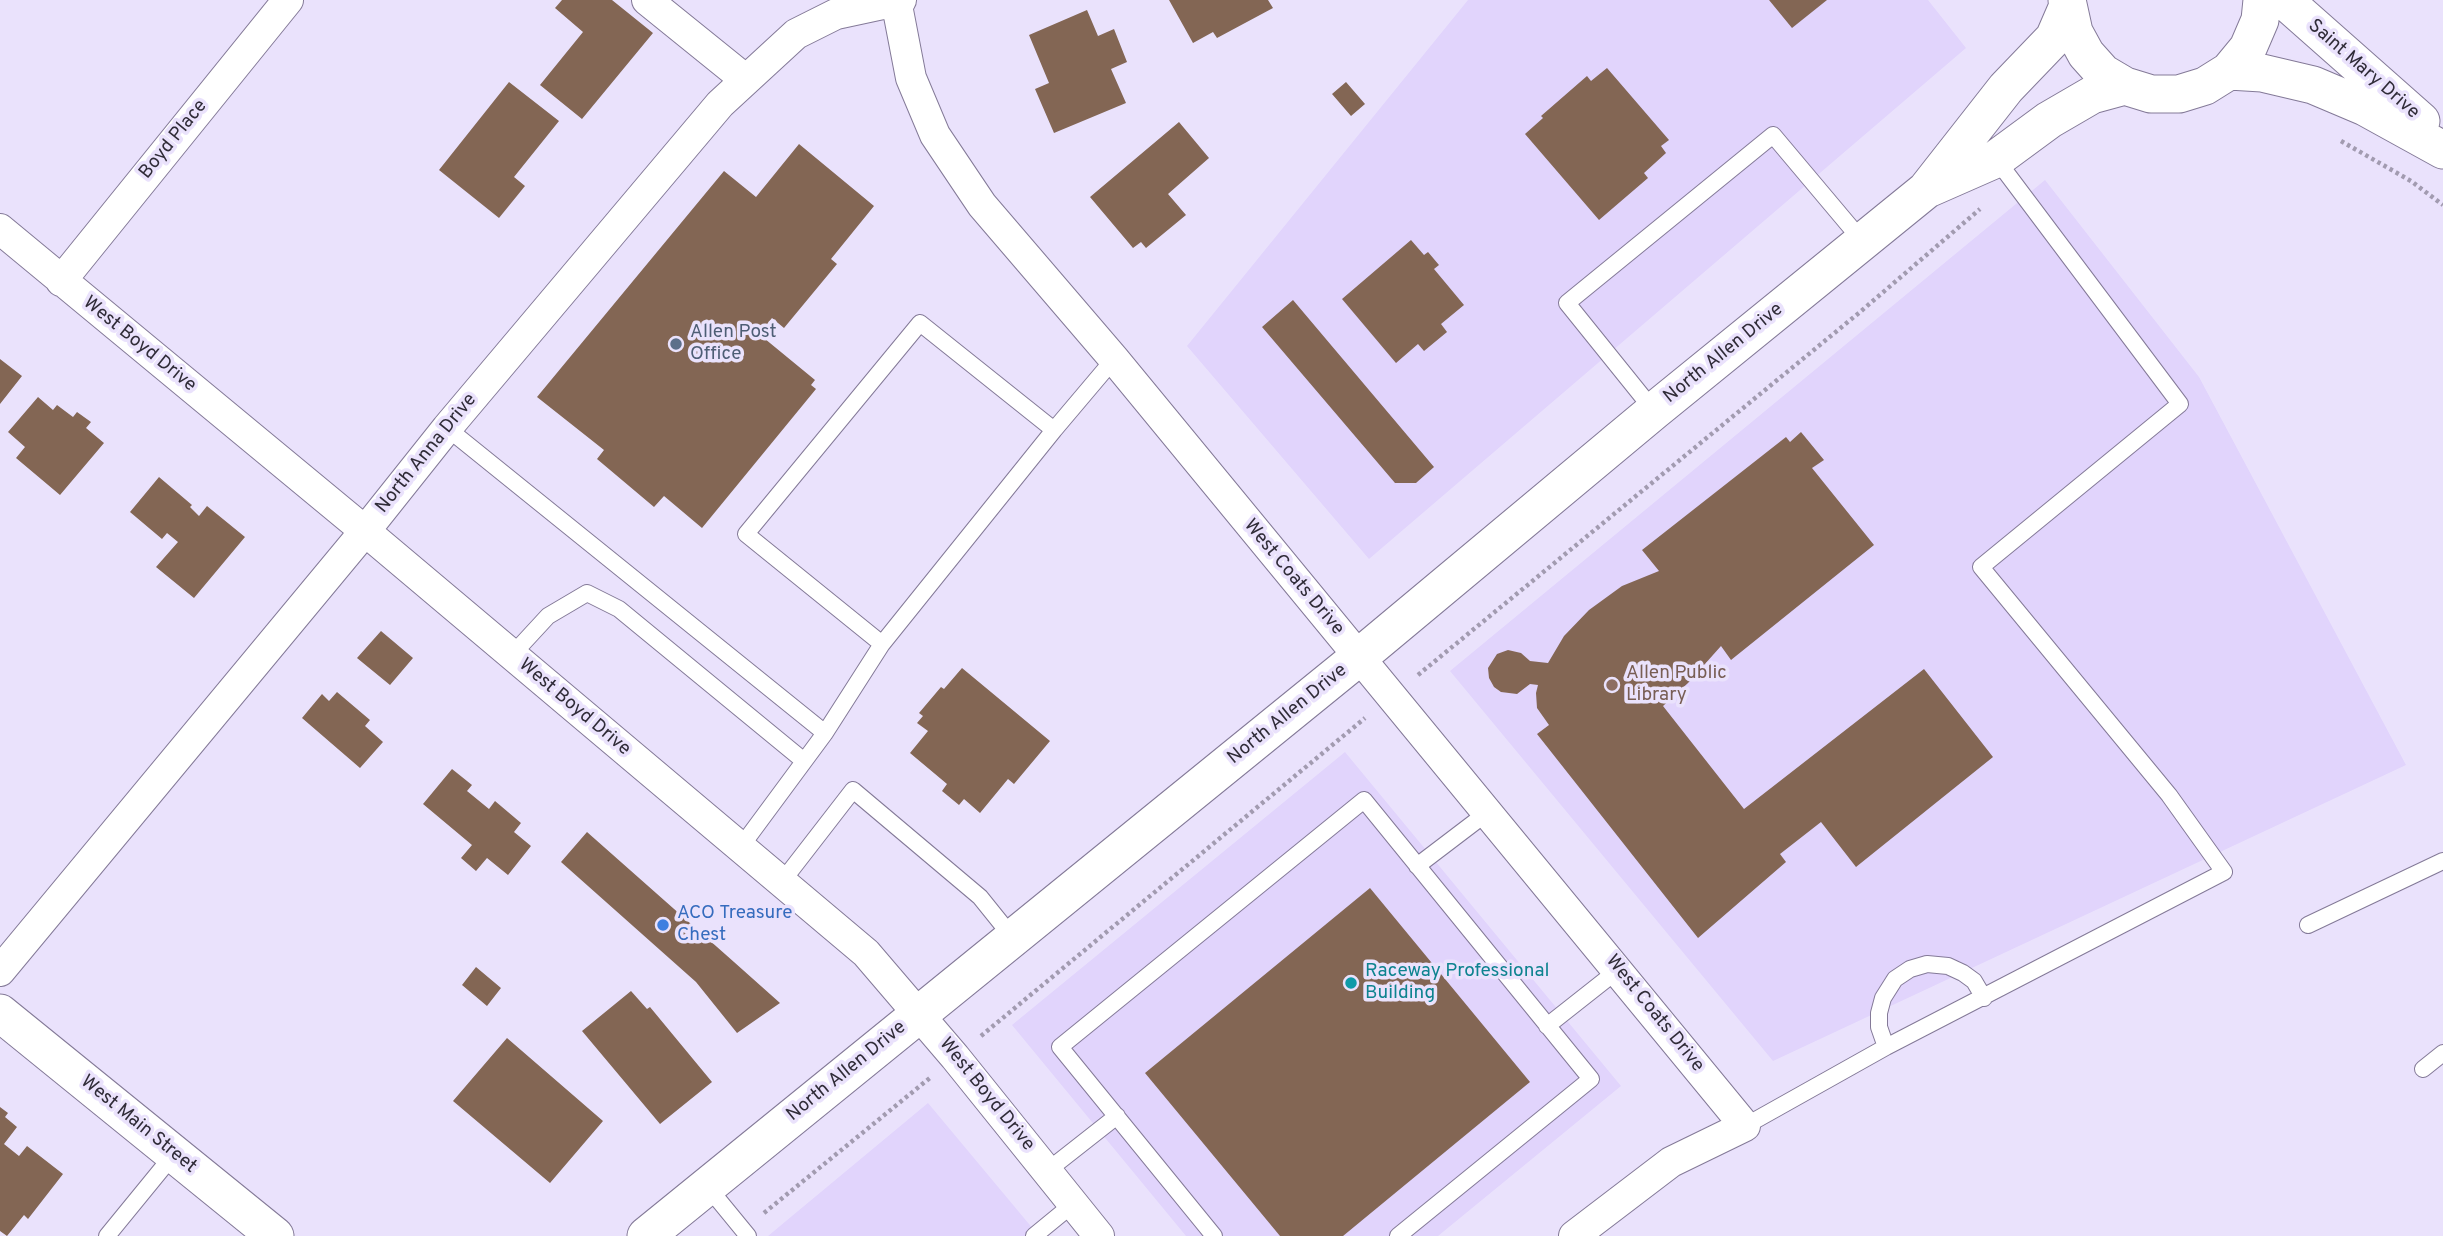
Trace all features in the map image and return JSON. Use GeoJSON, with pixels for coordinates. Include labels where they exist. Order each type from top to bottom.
{"type":"FeatureCollection","features":[{"type":"Feature","properties":{"kind":"street","name":"Boyd Place"},"geometry":{"type":"LineString","coordinates":[[61,281],[288,0]]}},
{"type":"Feature","properties":{"kind":"street"},"geometry":{"type":"LineString","coordinates":[[648,0],[746,80]]}},
{"type":"Feature","properties":{"kind":"street","name":"North Anna Drive"},"geometry":{"type":"LineString","coordinates":[[0,971],[365,531],[447,428],[720,104],[796,34],[836,14],[897,0]]}},
{"type":"Feature","properties":{"kind":"street","name":"West Coats Drive"},"geometry":{"type":"LineString","coordinates":[[897,0],[911,78],[935,135],[982,205],[1114,359],[1745,1126]]}},
{"type":"Feature","properties":{"kind":"street"},"geometry":{"type":"LineString","coordinates":[[2067,4],[2074,32],[2086,54],[2103,73],[2125,86],[2151,94],[2179,94],[2205,86],[2229,71],[2248,48],[2260,20],[2262,0]]}},
{"type":"Feature","properties":{"kind":"street","name":"Saint Mary Drive"},"geometry":{"type":"LineString","coordinates":[[2284,0],[2443,140]]}},
{"type":"Feature","properties":{"kind":"street","name":"North Allen Drive"},"geometry":{"type":"LineString","coordinates":[[646,1236],[1359,657],[1654,411],[1926,190],[2006,88],[2054,38],[2067,4]]}},
{"type":"Feature","properties":{"kind":"street","name":"Saint Mary Drive"},"geometry":{"type":"LineString","coordinates":[[2229,71],[2262,73],[2313,85],[2365,107],[2443,150]]}},
{"type":"Feature","properties":{"kind":"street","name":"North Allen Drive"},"geometry":{"type":"LineString","coordinates":[[1926,190],[2005,170],[2043,124],[2092,95],[2125,86]]}},
{"type":"Feature","properties":{"kind":"street","name":"West Boyd Drive"},"geometry":{"type":"LineString","coordinates":[[0,229],[365,531],[866,953],[955,1056],[1099,1236]]}},
{"type":"Feature","properties":{"kind":"street","name":"West Main Street"},"geometry":{"type":"LineString","coordinates":[[0,1013],[275,1236]]}},
{"type":"Feature","properties":{"kind":"street"},"geometry":{"type":"LineString","coordinates":[[1574,1236],[1671,1162],[1745,1126]]}},
{"type":"Feature","properties":{"kind":"lane"},"geometry":{"type":"LineString","coordinates":[[1654,411],[1567,303],[1773,135],[1863,242]]}},
{"type":"Feature","properties":{"kind":"lane"},"geometry":{"type":"LineString","coordinates":[[1745,1126],[1886,1047],[2224,872],[2169,795],[1980,566],[2180,404],[2005,170]]}},
{"type":"Feature","properties":{"kind":"lane"},"geometry":{"type":"LineString","coordinates":[[882,644],[746,534],[919,323],[1054,430]]}},
{"type":"Feature","properties":{"kind":"lane"},"geometry":{"type":"LineString","coordinates":[[740,848],[825,733],[882,644],[1114,359]]}},
{"type":"Feature","properties":{"kind":"lane"},"geometry":{"type":"LineString","coordinates":[[447,428],[825,733]]}},
{"type":"Feature","properties":{"kind":"lane"},"geometry":{"type":"LineString","coordinates":[[512,655],[548,615],[587,593],[620,609],[804,761]]}},
{"type":"Feature","properties":{"kind":"lane"},"geometry":{"type":"LineString","coordinates":[[781,883],[853,790],[980,897],[1013,938]]}},
{"type":"Feature","properties":{"kind":"lane"},"geometry":{"type":"LineString","coordinates":[[1214,1236],[1060,1047],[1364,800],[1591,1079],[1398,1236]]}},
{"type":"Feature","properties":{"kind":"lane"},"geometry":{"type":"LineString","coordinates":[[1417,866],[1488,812]]}},
{"type":"Feature","properties":{"kind":"lane"},"geometry":{"type":"LineString","coordinates":[[2308,925],[2443,860]]}},
{"type":"Feature","properties":{"kind":"lane"},"geometry":{"type":"LineString","coordinates":[[1886,1047],[1879,1013],[1883,998],[1895,979],[1910,969],[1927,964],[1948,966],[1974,981],[1984,998]]}},
{"type":"Feature","properties":{"kind":"lane"},"geometry":{"type":"LineString","coordinates":[[1548,1026],[1618,970]]}},
{"type":"Feature","properties":{"kind":"lane"},"geometry":{"type":"LineString","coordinates":[[2423,1069],[2443,1053]]}},
{"type":"Feature","properties":{"kind":"lane"},"geometry":{"type":"LineString","coordinates":[[1046,1171],[1117,1116]]}},
{"type":"Feature","properties":{"kind":"lane"},"geometry":{"type":"LineString","coordinates":[[107,1236],[174,1154]]}},
{"type":"Feature","properties":{"kind":"lane"},"geometry":{"type":"LineString","coordinates":[[707,1186],[746,1233]]}},
{"type":"Feature","properties":{"kind":"lane"},"geometry":{"type":"LineString","coordinates":[[1034,1236],[1073,1204]]}},
{"type":"Feature","properties":{"kind":"path"},"geometry":{"type":"LineString","coordinates":[[2332,136],[2411,181],[2443,205]]}},
{"type":"Feature","properties":{"kind":"path"},"geometry":{"type":"LineString","coordinates":[[746,1233],[955,1056],[1860,312],[2005,170]]}},
{"type":"Feature","properties":{"kind":"shaded area"},"geometry":{"type":"Polygon","coordinates":[[[1468,0],[1928,0],[1966,48],[1369,559],[1187,346],[1468,0]]]}},
{"type":"Feature","properties":{"kind":"shaded area"},"geometry":{"type":"Polygon","coordinates":[[[2045,180],[2199,377],[2406,765],[1773,1061],[1450,671],[2045,180]]]}},
{"type":"Feature","properties":{"kind":"shaded area"},"geometry":{"type":"Polygon","coordinates":[[[1345,752],[1621,1086],[1438,1236],[1186,1236],[1012,1025],[1345,752]]]}},
{"type":"Feature","properties":{"kind":"shaded area"},"geometry":{"type":"Polygon","coordinates":[[[928,1103],[1039,1236],[768,1236],[928,1103]]]}},
{"type":"Feature","properties":{"kind":"building"},"geometry":{"type":"Polygon","coordinates":[[[562,0],[612,0],[653,33],[582,119],[540,85],[583,32],[555,8],[562,0]]]}},
{"type":"Feature","properties":{"kind":"building"},"geometry":{"type":"Polygon","coordinates":[[[1169,0],[1268,0],[1273,8],[1217,38],[1213,32],[1193,43],[1169,0]]]}},
{"type":"Feature","properties":{"kind":"building"},"geometry":{"type":"Polygon","coordinates":[[[1769,0],[1827,0],[1792,28],[1769,0]]]}},
{"type":"Feature","properties":{"kind":"building"},"geometry":{"type":"Polygon","coordinates":[[[1087,10],[1098,36],[1114,29],[1127,62],[1111,69],[1126,103],[1054,133],[1035,89],[1049,83],[1029,35],[1087,10]]]}},
{"type":"Feature","properties":{"kind":"building"},"geometry":{"type":"Polygon","coordinates":[[[1607,68],[1669,140],[1661,146],[1666,153],[1644,173],[1648,178],[1599,220],[1525,134],[1543,118],[1541,116],[1587,76],[1591,81],[1607,68]]]}},
{"type":"Feature","properties":{"kind":"building"},"geometry":{"type":"Polygon","coordinates":[[[509,82],[559,121],[514,177],[525,186],[499,218],[439,170],[509,82]]]}},
{"type":"Feature","properties":{"kind":"building"},"geometry":{"type":"Polygon","coordinates":[[[1346,82],[1365,104],[1351,116],[1332,94],[1346,82]]]}},
{"type":"Feature","properties":{"kind":"building"},"geometry":{"type":"Polygon","coordinates":[[[1179,122],[1209,158],[1168,194],[1186,215],[1146,248],[1141,242],[1133,248],[1090,197],[1179,122]]]}},
{"type":"Feature","properties":{"kind":"building","name":"Allen Post Office"},"geometry":{"type":"Polygon","coordinates":[[[799,144],[874,206],[831,259],[837,264],[784,328],[772,318],[759,334],[815,380],[811,385],[816,389],[702,528],[664,496],[654,507],[597,459],[604,450],[537,397],[724,171],[756,197],[799,144]]]}},
{"type":"Feature","properties":{"kind":"building"},"geometry":{"type":"Polygon","coordinates":[[[1411,240],[1424,255],[1428,252],[1439,265],[1434,269],[1464,305],[1441,324],[1447,332],[1424,351],[1418,344],[1396,363],[1342,299],[1411,240]]]}},
{"type":"Feature","properties":{"kind":"building"},"geometry":{"type":"Polygon","coordinates":[[[1293,300],[1434,467],[1416,483],[1395,483],[1262,327],[1293,300]]]}},
{"type":"Feature","properties":{"kind":"building"},"geometry":{"type":"Polygon","coordinates":[[[0,359],[22,376],[0,404],[0,359]]]}},
{"type":"Feature","properties":{"kind":"building"},"geometry":{"type":"Polygon","coordinates":[[[38,397],[53,410],[57,405],[73,417],[77,412],[91,422],[86,428],[104,443],[60,495],[16,458],[25,447],[8,432],[38,397]]]}},
{"type":"Feature","properties":{"kind":"building","name":"Allen Public Library"},"geometry":{"type":"Polygon","coordinates":[[[1801,432],[1824,460],[1812,468],[1874,545],[1731,660],[1721,646],[1663,706],[1744,809],[1924,669],[1993,757],[1856,867],[1821,822],[1780,854],[1786,862],[1698,938],[1537,734],[1549,725],[1537,708],[1538,685],[1530,684],[1517,694],[1501,692],[1489,678],[1488,668],[1497,654],[1508,650],[1521,653],[1530,661],[1548,663],[1564,636],[1589,610],[1622,586],[1659,571],[1642,550],[1786,437],[1790,442],[1801,432]]]}},
{"type":"Feature","properties":{"kind":"building"},"geometry":{"type":"Polygon","coordinates":[[[159,477],[192,505],[190,507],[199,516],[207,506],[245,537],[194,598],[156,567],[178,542],[167,533],[162,539],[130,512],[159,477]]]}},
{"type":"Feature","properties":{"kind":"building"},"geometry":{"type":"Polygon","coordinates":[[[381,631],[413,658],[390,685],[357,658],[381,631]]]}},
{"type":"Feature","properties":{"kind":"building"},"geometry":{"type":"Polygon","coordinates":[[[962,668],[1050,741],[1014,784],[1008,779],[980,813],[964,799],[959,805],[942,791],[947,784],[910,753],[928,731],[917,723],[923,716],[919,713],[962,668]]]}},
{"type":"Feature","properties":{"kind":"building"},"geometry":{"type":"Polygon","coordinates":[[[337,692],[370,720],[365,726],[383,742],[360,768],[302,718],[322,694],[329,701],[337,692]]]}},
{"type":"Feature","properties":{"kind":"building"},"geometry":{"type":"Polygon","coordinates":[[[452,769],[472,785],[467,791],[489,809],[495,801],[521,823],[514,832],[531,846],[508,875],[487,858],[476,871],[461,858],[472,845],[423,804],[452,769]]]}},
{"type":"Feature","properties":{"kind":"building","name":"ACO Treasure Chest"},"geometry":{"type":"Polygon","coordinates":[[[587,832],[780,1003],[737,1033],[696,982],[561,862],[587,832]]]}},
{"type":"Feature","properties":{"kind":"building","name":"Raceway Professional Building"},"geometry":{"type":"Polygon","coordinates":[[[1370,888],[1530,1082],[1343,1236],[1280,1236],[1145,1073],[1370,888]]]}},
{"type":"Feature","properties":{"kind":"building"},"geometry":{"type":"Polygon","coordinates":[[[476,967],[501,988],[487,1006],[462,985],[476,967]]]}},
{"type":"Feature","properties":{"kind":"building"},"geometry":{"type":"Polygon","coordinates":[[[631,991],[647,1009],[650,1007],[712,1082],[660,1124],[582,1031],[631,991]]]}},
{"type":"Feature","properties":{"kind":"building"},"geometry":{"type":"Polygon","coordinates":[[[507,1038],[603,1121],[550,1183],[453,1101],[507,1038]]]}},
{"type":"Feature","properties":{"kind":"building"},"geometry":{"type":"Polygon","coordinates":[[[0,1107],[8,1113],[5,1117],[17,1127],[4,1144],[19,1156],[27,1146],[63,1174],[28,1219],[24,1215],[7,1236],[0,1231],[0,1107]]]}},
{"type":"Feature","properties":{"kind":"place","name":"Allen Post Office"},"geometry":{"type":"Point","coordinates":[676,344]}},
{"type":"Feature","properties":{"kind":"place","name":"Allen Public Library"},"geometry":{"type":"Point","coordinates":[1612,685]}},
{"type":"Feature","properties":{"kind":"place","name":"ACO Treasure Chest"},"geometry":{"type":"Point","coordinates":[663,925]}},
{"type":"Feature","properties":{"kind":"place","name":"Raceway Professional Building"},"geometry":{"type":"Point","coordinates":[1351,983]}}]}
